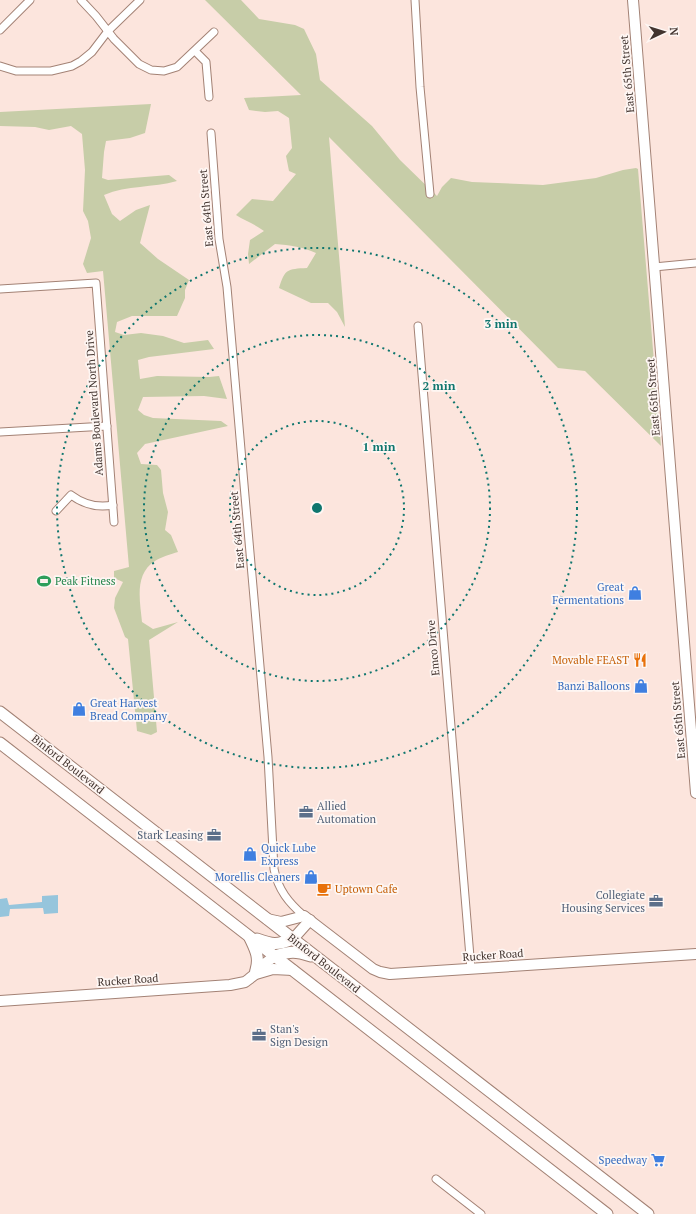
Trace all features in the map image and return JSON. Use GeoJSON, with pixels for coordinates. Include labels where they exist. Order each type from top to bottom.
{"type":"FeatureCollection","features":[{"type":"Feature","properties":{"kind":"main road","name":"Binford Boulevard"},"geometry":{"type":"LineString","coordinates":[[0,712],[648,1214]]}},
{"type":"Feature","properties":{"kind":"main road"},"geometry":{"type":"LineString","coordinates":[[0,743],[607,1214]]}},
{"type":"Feature","properties":{"kind":"main road"},"geometry":{"type":"LineString","coordinates":[[248,935],[270,944],[281,943],[293,939]]}},
{"type":"Feature","properties":{"kind":"main road"},"geometry":{"type":"LineString","coordinates":[[248,935],[258,959],[255,972]]}},
{"type":"Feature","properties":{"kind":"main road"},"geometry":{"type":"LineString","coordinates":[[275,956],[298,952],[317,958]]}},
{"type":"Feature","properties":{"kind":"street"},"geometry":{"type":"LineString","coordinates":[[0,30],[30,0]]}},
{"type":"Feature","properties":{"kind":"street"},"geometry":{"type":"LineString","coordinates":[[81,0],[140,64],[155,71],[164,71],[177,67],[214,32]]}},
{"type":"Feature","properties":{"kind":"street"},"geometry":{"type":"LineString","coordinates":[[0,66],[16,71],[51,71],[69,67],[81,61],[92,52],[108,31],[140,0]]}},
{"type":"Feature","properties":{"kind":"street"},"geometry":{"type":"LineString","coordinates":[[415,0],[420,87],[430,194]]}},
{"type":"Feature","properties":{"kind":"street","name":"East 65th Street"},"geometry":{"type":"LineString","coordinates":[[633,0],[696,793]]}},
{"type":"Feature","properties":{"kind":"street"},"geometry":{"type":"LineString","coordinates":[[195,51],[206,62],[209,97]]}},
{"type":"Feature","properties":{"kind":"street","name":"East 64th Street"},"geometry":{"type":"LineString","coordinates":[[210,133],[219,239],[227,287],[251,557],[268,757],[274,869],[276,879],[284,895],[293,906],[307,918]]}},
{"type":"Feature","properties":{"kind":"street"},"geometry":{"type":"LineString","coordinates":[[654,267],[696,264]]}},
{"type":"Feature","properties":{"kind":"street","name":"Adams Boulevard North Drive"},"geometry":{"type":"LineString","coordinates":[[0,289],[96,283],[114,522]]}},
{"type":"Feature","properties":{"kind":"street","name":"Emco Drive"},"geometry":{"type":"LineString","coordinates":[[418,326],[471,969]]}},
{"type":"Feature","properties":{"kind":"street"},"geometry":{"type":"LineString","coordinates":[[0,432],[107,426]]}},
{"type":"Feature","properties":{"kind":"street"},"geometry":{"type":"LineString","coordinates":[[56,511],[71,495],[92,505],[113,505]]}},
{"type":"Feature","properties":{"kind":"street"},"geometry":{"type":"LineString","coordinates":[[267,919],[280,922],[307,918]]}},
{"type":"Feature","properties":{"kind":"street"},"geometry":{"type":"LineString","coordinates":[[293,939],[307,918]]}},
{"type":"Feature","properties":{"kind":"street","name":"Rucker Road"},"geometry":{"type":"LineString","coordinates":[[307,918],[364,963],[380,972],[390,974],[696,954]]}},
{"type":"Feature","properties":{"kind":"street","name":"Rucker Road"},"geometry":{"type":"LineString","coordinates":[[0,1001],[223,986],[244,982],[275,956]]}},
{"type":"Feature","properties":{"kind":"street","name":"Rucker Road"},"geometry":{"type":"LineString","coordinates":[[255,972],[273,969],[293,970]]}},
{"type":"Feature","properties":{"kind":"street"},"geometry":{"type":"LineString","coordinates":[[436,1179],[481,1214]]}},
{"type":"Feature","properties":{"kind":"green space"},"geometry":{"type":"Polygon","coordinates":[[[205,0],[241,0],[259,19],[295,25],[304,29],[316,54],[320,80],[372,126],[400,160],[437,196],[442,187],[451,178],[472,182],[543,185],[596,178],[623,170],[638,169],[661,446],[585,371],[558,368],[329,137],[345,327],[337,312],[328,303],[311,303],[279,288],[283,277],[288,271],[307,268],[316,253],[306,249],[275,244],[249,264],[248,254],[250,240],[264,231],[236,215],[252,199],[273,201],[296,174],[289,171],[286,156],[292,148],[289,118],[278,111],[265,112],[249,110],[244,98],[301,95],[205,0]]]}},
{"type":"Feature","properties":{"kind":"green space"},"geometry":{"type":"Polygon","coordinates":[[[151,104],[145,133],[130,138],[106,141],[102,178],[108,180],[169,175],[177,181],[159,185],[131,188],[104,195],[112,214],[120,221],[136,210],[150,205],[140,243],[158,259],[189,280],[185,290],[185,298],[177,316],[132,316],[117,322],[115,332],[124,335],[141,333],[163,336],[184,343],[208,340],[214,349],[149,357],[138,360],[140,379],[157,376],[219,376],[227,399],[204,396],[143,397],[138,410],[144,415],[153,418],[221,421],[228,426],[145,444],[137,453],[141,464],[157,465],[161,470],[163,493],[168,512],[165,530],[171,535],[178,552],[160,558],[148,566],[141,580],[140,605],[142,622],[153,629],[178,622],[149,640],[157,732],[151,735],[137,731],[128,639],[125,637],[114,608],[115,598],[123,582],[114,578],[114,571],[129,567],[103,271],[87,273],[83,264],[91,238],[88,221],[83,211],[85,170],[82,134],[71,126],[49,130],[35,127],[0,126],[0,112],[151,104]]]}},
{"type":"Feature","properties":{"kind":"water"},"geometry":{"type":"Polygon","coordinates":[[[58,895],[58,913],[44,914],[43,908],[10,909],[9,916],[0,917],[0,899],[7,898],[9,905],[42,902],[42,896],[58,895]]]}},
{"type":"Feature","properties":{"kind":"place","name":"Peak Fitness"},"geometry":{"type":"Point","coordinates":[44,581]}},
{"type":"Feature","properties":{"kind":"place","name":"Great Fermentations"},"geometry":{"type":"Point","coordinates":[635,593]}},
{"type":"Feature","properties":{"kind":"place","name":"Movable FEAST"},"geometry":{"type":"Point","coordinates":[640,660]}},
{"type":"Feature","properties":{"kind":"place","name":"Banzi Balloons"},"geometry":{"type":"Point","coordinates":[641,686]}},
{"type":"Feature","properties":{"kind":"place","name":"Great Harvest Bread Company"},"geometry":{"type":"Point","coordinates":[79,709]}},
{"type":"Feature","properties":{"kind":"place","name":"Allied Automation"},"geometry":{"type":"Point","coordinates":[306,812]}},
{"type":"Feature","properties":{"kind":"place","name":"Stark Leasing"},"geometry":{"type":"Point","coordinates":[214,835]}},
{"type":"Feature","properties":{"kind":"place","name":"Quick Lube Express"},"geometry":{"type":"Point","coordinates":[250,854]}},
{"type":"Feature","properties":{"kind":"place","name":"Morellis Cleaners"},"geometry":{"type":"Point","coordinates":[311,877]}},
{"type":"Feature","properties":{"kind":"place","name":"Uptown Cafe"},"geometry":{"type":"Point","coordinates":[324,889]}},
{"type":"Feature","properties":{"kind":"place","name":"Collegiate Housing Services"},"geometry":{"type":"Point","coordinates":[656,901]}},
{"type":"Feature","properties":{"kind":"place","name":"Stan's Sign Design"},"geometry":{"type":"Point","coordinates":[259,1035]}},
{"type":"Feature","properties":{"kind":"place","name":"Speedway"},"geometry":{"type":"Point","coordinates":[658,1160]}}]}
